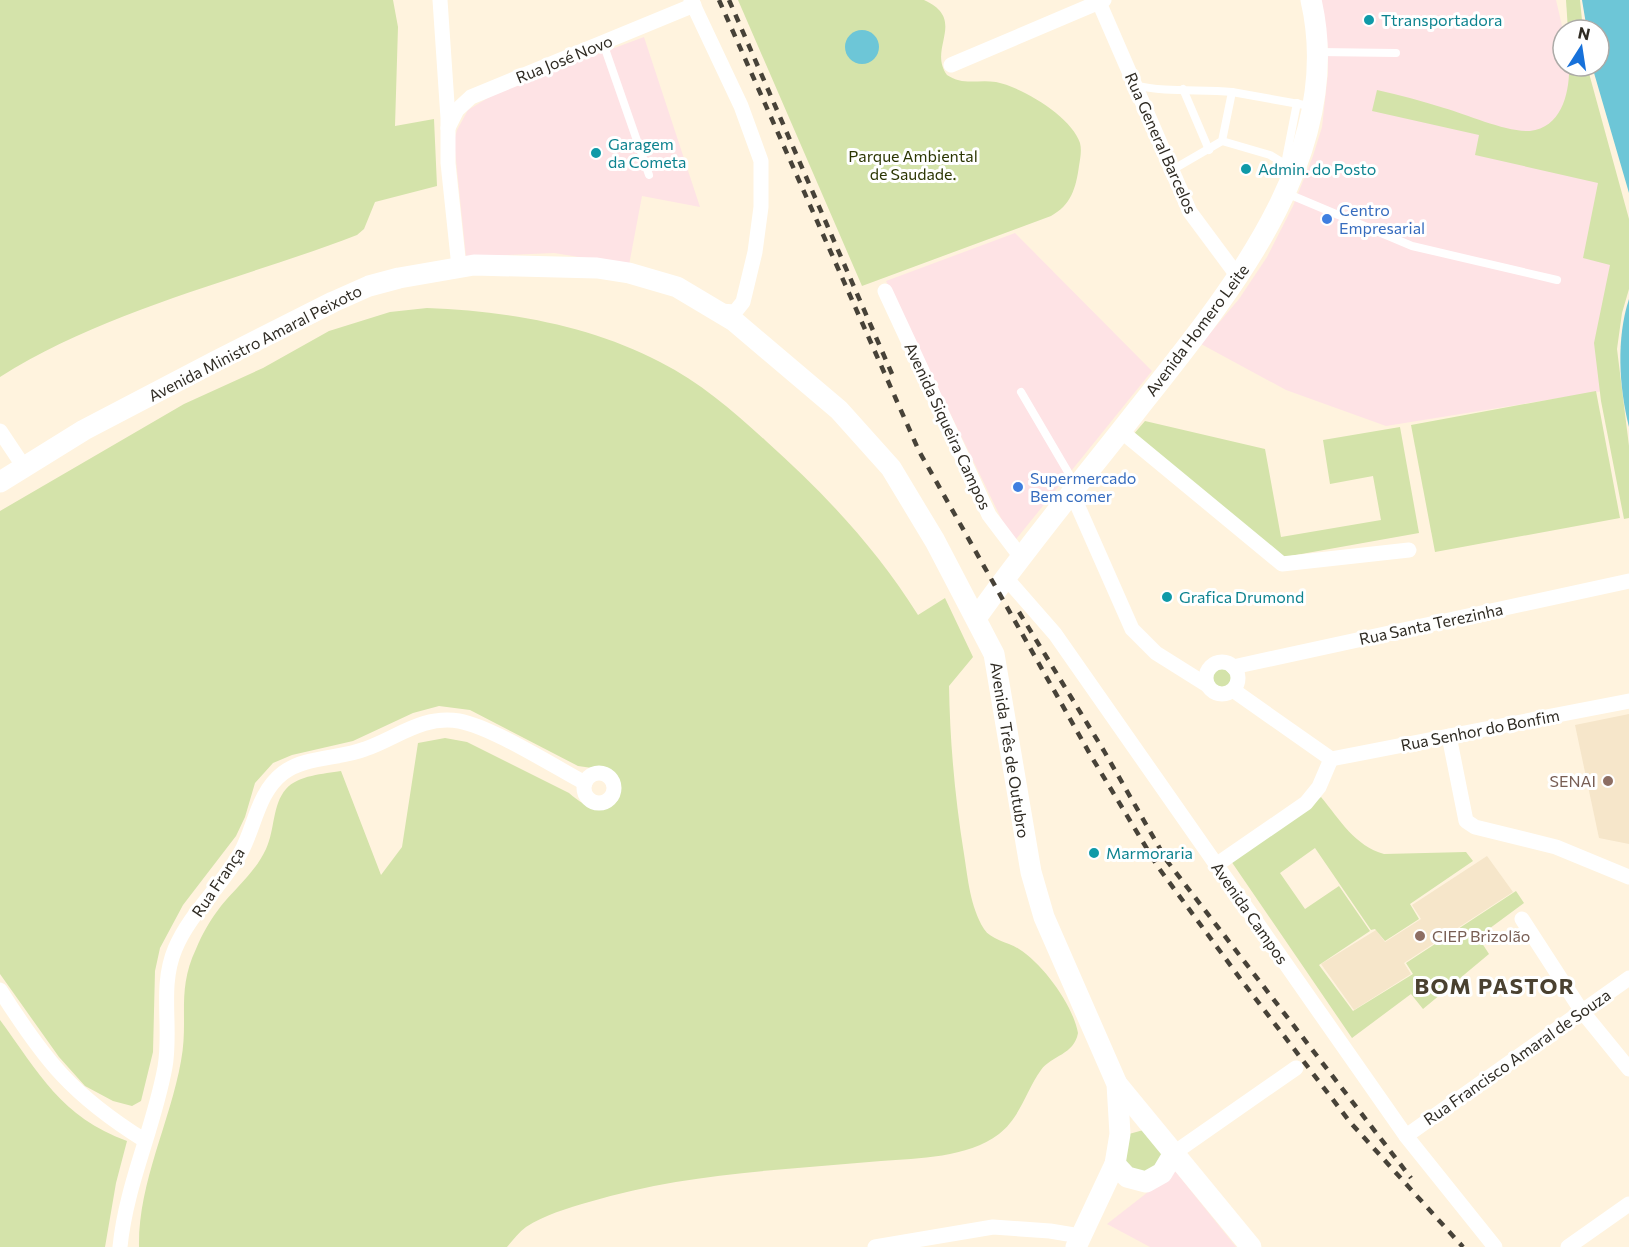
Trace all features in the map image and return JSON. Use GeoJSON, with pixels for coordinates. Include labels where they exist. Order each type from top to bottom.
{"type":"FeatureCollection","features":[{"type":"Feature","properties":{"kind":"main road","name":"Avenida Homero Leite"},"geometry":{"type":"LineString","coordinates":[[977,617],[1020,556],[1075,490],[1239,278],[1286,193],[1317,52],[1311,0]]}},
{"type":"Feature","properties":{"kind":"main road","name":"Avenida Ministro Amaral Peixoto"},"geometry":{"type":"LineString","coordinates":[[0,482],[84,430],[333,303],[389,281],[459,267],[540,265],[629,273],[677,287],[732,313]]}},
{"type":"Feature","properties":{"kind":"main road","name":"Avenida Três de Outubro"},"geometry":{"type":"LineString","coordinates":[[732,313],[751,335],[839,410],[891,468],[913,502],[977,617],[994,654],[1030,872],[1044,917],[1117,1084],[1120,1134],[1115,1164],[1102,1197],[1078,1242]]}},
{"type":"Feature","properties":{"kind":"main road"},"geometry":{"type":"LineString","coordinates":[[1117,1084],[1154,1126],[1251,1247]]}},
{"type":"Feature","properties":{"kind":"main road"},"geometry":{"type":"LineString","coordinates":[[1120,1134],[1138,1125],[1154,1126]]}},
{"type":"Feature","properties":{"kind":"main road"},"geometry":{"type":"LineString","coordinates":[[1115,1164],[1127,1177],[1146,1182],[1162,1173],[1174,1153]]}},
{"type":"Feature","properties":{"kind":"street"},"geometry":{"type":"LineString","coordinates":[[440,0],[450,184],[459,267]]}},
{"type":"Feature","properties":{"kind":"street"},"geometry":{"type":"LineString","coordinates":[[951,65],[1101,1]]}},
{"type":"Feature","properties":{"kind":"street","name":"Rua General Barcelos"},"geometry":{"type":"LineString","coordinates":[[1101,1],[1134,85],[1190,212],[1239,278]]}},
{"type":"Feature","properties":{"kind":"street"},"geometry":{"type":"LineString","coordinates":[[692,3],[741,106],[761,161],[761,207],[755,252],[732,313]]}},
{"type":"Feature","properties":{"kind":"street","name":"Rua José Novo"},"geometry":{"type":"LineString","coordinates":[[448,123],[457,110],[471,97],[603,43],[692,3]]}},
{"type":"Feature","properties":{"kind":"street","name":"Avenida Siqueira Campos"},"geometry":{"type":"LineString","coordinates":[[885,291],[989,515],[1020,556]]}},
{"type":"Feature","properties":{"kind":"street"},"geometry":{"type":"LineString","coordinates":[[0,431],[24,467]]}},
{"type":"Feature","properties":{"kind":"street"},"geometry":{"type":"LineString","coordinates":[[1121,431],[1282,564],[1409,550]]}},
{"type":"Feature","properties":{"kind":"street"},"geometry":{"type":"LineString","coordinates":[[1075,490],[1124,616],[1143,642],[1176,667],[1207,678],[1219,694],[1233,690]]}},
{"type":"Feature","properties":{"kind":"street","name":"Avenida Campos"},"geometry":{"type":"LineString","coordinates":[[1006,578],[1055,634],[1406,1136],[1495,1247]]}},
{"type":"Feature","properties":{"kind":"street","name":"Rua Santa Terezinha"},"geometry":{"type":"LineString","coordinates":[[1233,667],[1629,580]]}},
{"type":"Feature","properties":{"kind":"street"},"geometry":{"type":"LineString","coordinates":[[1207,678],[1219,662],[1233,667],[1238,676],[1233,690]]}},
{"type":"Feature","properties":{"kind":"street"},"geometry":{"type":"LineString","coordinates":[[1216,865],[1306,803],[1319,787],[1330,759],[1233,690]]}},
{"type":"Feature","properties":{"kind":"street","name":"Rua Senhor do Bonfim"},"geometry":{"type":"LineString","coordinates":[[1330,759],[1629,701]]}},
{"type":"Feature","properties":{"kind":"street","name":"Rua França"},"geometry":{"type":"LineString","coordinates":[[120,1247],[123,1220],[165,1066],[168,1042],[168,981],[174,951],[190,923],[240,853],[261,801],[283,772],[302,764],[364,750],[412,726],[443,720],[476,726],[585,783]]}},
{"type":"Feature","properties":{"kind":"street"},"geometry":{"type":"LineString","coordinates":[[1449,736],[1466,821],[1474,827],[1556,847],[1629,877]]}},
{"type":"Feature","properties":{"kind":"street"},"geometry":{"type":"LineString","coordinates":[[1522,920],[1581,1010],[1629,1069]]}},
{"type":"Feature","properties":{"kind":"street","name":"Rua Francisco Amaral de Souza"},"geometry":{"type":"LineString","coordinates":[[1406,1136],[1629,978]]}},
{"type":"Feature","properties":{"kind":"street"},"geometry":{"type":"LineString","coordinates":[[0,990],[31,1040],[64,1080],[108,1118],[144,1140]]}},
{"type":"Feature","properties":{"kind":"street"},"geometry":{"type":"LineString","coordinates":[[1174,1153],[1296,1068]]}},
{"type":"Feature","properties":{"kind":"street"},"geometry":{"type":"LineString","coordinates":[[1568,1247],[1629,1204]]}},
{"type":"Feature","properties":{"kind":"street"},"geometry":{"type":"LineString","coordinates":[[875,1247],[993,1227],[1050,1231],[1078,1242]]}},
{"type":"Feature","properties":{"kind":"lane"},"geometry":{"type":"LineString","coordinates":[[603,43],[649,175]]}},
{"type":"Feature","properties":{"kind":"lane"},"geometry":{"type":"LineString","coordinates":[[1317,52],[1396,53]]}},
{"type":"Feature","properties":{"kind":"lane"},"geometry":{"type":"LineString","coordinates":[[1134,85],[1158,91],[1183,89],[1232,92],[1304,105]]}},
{"type":"Feature","properties":{"kind":"lane"},"geometry":{"type":"LineString","coordinates":[[1183,89],[1209,150]]}},
{"type":"Feature","properties":{"kind":"lane"},"geometry":{"type":"LineString","coordinates":[[1172,170],[1222,141],[1232,92]]}},
{"type":"Feature","properties":{"kind":"lane"},"geometry":{"type":"LineString","coordinates":[[1222,141],[1270,155],[1290,167]]}},
{"type":"Feature","properties":{"kind":"lane"},"geometry":{"type":"LineString","coordinates":[[1286,193],[1412,246],[1557,280]]}},
{"type":"Feature","properties":{"kind":"lane"},"geometry":{"type":"LineString","coordinates":[[1021,392],[1075,490]]}},
{"type":"Feature","properties":{"kind":"shaded area"},"geometry":{"type":"Polygon","coordinates":[[[1321,0],[1556,0],[1560,18],[1551,18],[1551,78],[1576,78],[1606,196],[1612,274],[1603,391],[1386,426],[1286,390],[1201,344],[1239,299],[1267,257],[1293,206],[1322,127],[1328,73],[1328,48],[1321,0]]]}},
{"type":"Feature","properties":{"kind":"shaded area"},"geometry":{"type":"Polygon","coordinates":[[[644,37],[700,207],[642,196],[629,265],[554,253],[466,257],[454,141],[468,110],[501,90],[644,37]]]}},
{"type":"Feature","properties":{"kind":"shaded area"},"geometry":{"type":"Polygon","coordinates":[[[1015,233],[1152,371],[1013,543],[886,281],[1015,233]]]}},
{"type":"Feature","properties":{"kind":"shaded area","name":"SENAI"},"geometry":{"type":"Polygon","coordinates":[[[1629,714],[1629,844],[1599,838],[1575,725],[1629,714]]]}},
{"type":"Feature","properties":{"kind":"shaded area","name":"CIEP Brizolão"},"geometry":{"type":"Polygon","coordinates":[[[1487,856],[1513,892],[1404,963],[1411,974],[1354,1010],[1321,964],[1376,930],[1385,942],[1421,919],[1412,905],[1487,856]]]}},
{"type":"Feature","properties":{"kind":"shaded area"},"geometry":{"type":"Polygon","coordinates":[[[1175,1171],[1236,1247],[1150,1247],[1107,1224],[1175,1171]]]}},
{"type":"Feature","properties":{"kind":"green space"},"geometry":{"type":"Polygon","coordinates":[[[0,0],[393,0],[398,27],[395,126],[434,119],[437,186],[375,202],[364,229],[357,235],[129,314],[41,353],[0,377],[0,0]]]}},
{"type":"Feature","properties":{"kind":"green space","name":"Parque Ambiental de Saudade."},"geometry":{"type":"Polygon","coordinates":[[[738,0],[924,0],[937,8],[943,16],[945,25],[941,55],[942,65],[947,75],[965,81],[996,82],[1019,90],[1057,114],[1075,133],[1080,143],[1081,155],[1076,182],[1068,201],[1051,216],[862,286],[738,0]]]}},
{"type":"Feature","properties":{"kind":"green space"},"geometry":{"type":"Polygon","coordinates":[[[1566,0],[1580,0],[1582,18],[1567,18],[1566,0]]]}},
{"type":"Feature","properties":{"kind":"green space"},"geometry":{"type":"Polygon","coordinates":[[[1569,78],[1590,78],[1629,219],[1629,289],[1622,313],[1617,349],[1629,446],[1629,518],[1624,519],[1601,401],[1594,343],[1610,265],[1583,258],[1598,183],[1475,155],[1479,135],[1372,111],[1377,90],[1499,126],[1530,131],[1550,123],[1557,116],[1566,97],[1569,78]]]}},
{"type":"Feature","properties":{"kind":"green space"},"geometry":{"type":"Polygon","coordinates":[[[427,308],[487,312],[576,329],[633,349],[675,370],[729,408],[809,481],[867,544],[918,615],[945,598],[973,657],[949,686],[956,791],[973,902],[979,920],[987,933],[1019,949],[1038,965],[1056,986],[1070,1010],[1078,1033],[1072,1046],[1041,1070],[1018,1112],[999,1134],[972,1148],[942,1155],[734,1174],[625,1192],[556,1212],[540,1219],[523,1229],[507,1247],[139,1247],[140,1223],[149,1176],[181,1061],[186,978],[190,964],[214,916],[262,857],[269,842],[278,802],[291,784],[319,774],[341,771],[381,875],[402,847],[418,743],[445,738],[467,742],[569,793],[580,802],[593,808],[606,809],[618,800],[620,781],[613,771],[578,766],[470,710],[439,706],[413,713],[353,741],[292,755],[273,763],[255,783],[245,817],[236,836],[183,905],[160,948],[155,971],[153,1052],[141,1101],[132,1106],[113,1101],[85,1086],[59,1057],[0,974],[0,511],[184,404],[263,368],[329,331],[390,312],[427,308]]]}},
{"type":"Feature","properties":{"kind":"green space"},"geometry":{"type":"Polygon","coordinates":[[[1596,391],[1620,518],[1435,552],[1411,425],[1596,391]]]}},
{"type":"Feature","properties":{"kind":"green space"},"geometry":{"type":"Polygon","coordinates":[[[1145,421],[1265,449],[1281,537],[1381,520],[1373,476],[1330,484],[1323,440],[1400,427],[1419,533],[1279,558],[1133,435],[1145,421]]]}},
{"type":"Feature","properties":{"kind":"green space"},"geometry":{"type":"Polygon","coordinates":[[[1222,665],[1231,669],[1235,678],[1231,687],[1222,691],[1213,687],[1209,678],[1213,669],[1222,665]]]}},
{"type":"Feature","properties":{"kind":"green space"},"geometry":{"type":"Polygon","coordinates":[[[1321,797],[1356,839],[1374,850],[1384,854],[1466,852],[1473,861],[1410,904],[1419,919],[1385,941],[1375,929],[1371,930],[1315,848],[1280,873],[1305,909],[1339,886],[1370,931],[1319,965],[1353,1011],[1413,974],[1406,963],[1516,891],[1524,903],[1478,937],[1489,954],[1423,1009],[1411,994],[1352,1038],[1231,861],[1321,797]]]}},
{"type":"Feature","properties":{"kind":"green space"},"geometry":{"type":"Polygon","coordinates":[[[0,1020],[40,1075],[68,1106],[104,1131],[127,1141],[116,1183],[105,1247],[0,1247],[0,1020]]]}},
{"type":"Feature","properties":{"kind":"green space"},"geometry":{"type":"Polygon","coordinates":[[[1147,1129],[1166,1159],[1139,1178],[1122,1158],[1129,1134],[1147,1129]]]}},
{"type":"Feature","properties":{"kind":"water"},"geometry":{"type":"Polygon","coordinates":[[[1582,0],[1629,0],[1629,193],[1595,78],[1611,78],[1611,18],[1585,18],[1582,0]]]}},
{"type":"Feature","properties":{"kind":"water"},"geometry":{"type":"Polygon","coordinates":[[[862,30],[874,35],[879,47],[874,59],[862,64],[850,59],[845,47],[850,35],[862,30]]]}},
{"type":"Feature","properties":{"kind":"water"},"geometry":{"type":"Polygon","coordinates":[[[1629,299],[1629,427],[1620,363],[1622,330],[1629,299]]]}},
{"type":"Feature","properties":{"kind":"railway"},"geometry":{"type":"LineString","coordinates":[[719,0],[919,451],[1091,756],[1158,867],[1242,981],[1350,1122],[1463,1247]]}},
{"type":"Feature","properties":{"kind":"railway"},"geometry":{"type":"LineString","coordinates":[[729,0],[892,374]]}},
{"type":"Feature","properties":{"kind":"railway"},"geometry":{"type":"LineString","coordinates":[[1019,612],[1104,751],[1167,861],[1411,1178]]}},
{"type":"Feature","properties":{"kind":"place","name":"Ttransportadora"},"geometry":{"type":"Point","coordinates":[1369,20]}},
{"type":"Feature","properties":{"kind":"place","name":"Garagem da Cometa"},"geometry":{"type":"Point","coordinates":[596,153]}},
{"type":"Feature","properties":{"kind":"place","name":"Admin. do Posto"},"geometry":{"type":"Point","coordinates":[1246,169]}},
{"type":"Feature","properties":{"kind":"place","name":"Centro Empresarial"},"geometry":{"type":"Point","coordinates":[1327,219]}},
{"type":"Feature","properties":{"kind":"place","name":"Supermercado Bem comer"},"geometry":{"type":"Point","coordinates":[1018,487]}},
{"type":"Feature","properties":{"kind":"place","name":"Grafica Drumond"},"geometry":{"type":"Point","coordinates":[1167,597]}},
{"type":"Feature","properties":{"kind":"place","name":"SENAI"},"geometry":{"type":"Point","coordinates":[1608,781]}},
{"type":"Feature","properties":{"kind":"place","name":"Marmoraria"},"geometry":{"type":"Point","coordinates":[1094,853]}},
{"type":"Feature","properties":{"kind":"place","name":"CIEP Brizolão"},"geometry":{"type":"Point","coordinates":[1420,936]}},
{"type":"Feature","properties":{"kind":"district","name":"BOM PASTOR"},"geometry":{"type":"Point","coordinates":[1495,986]}}]}
